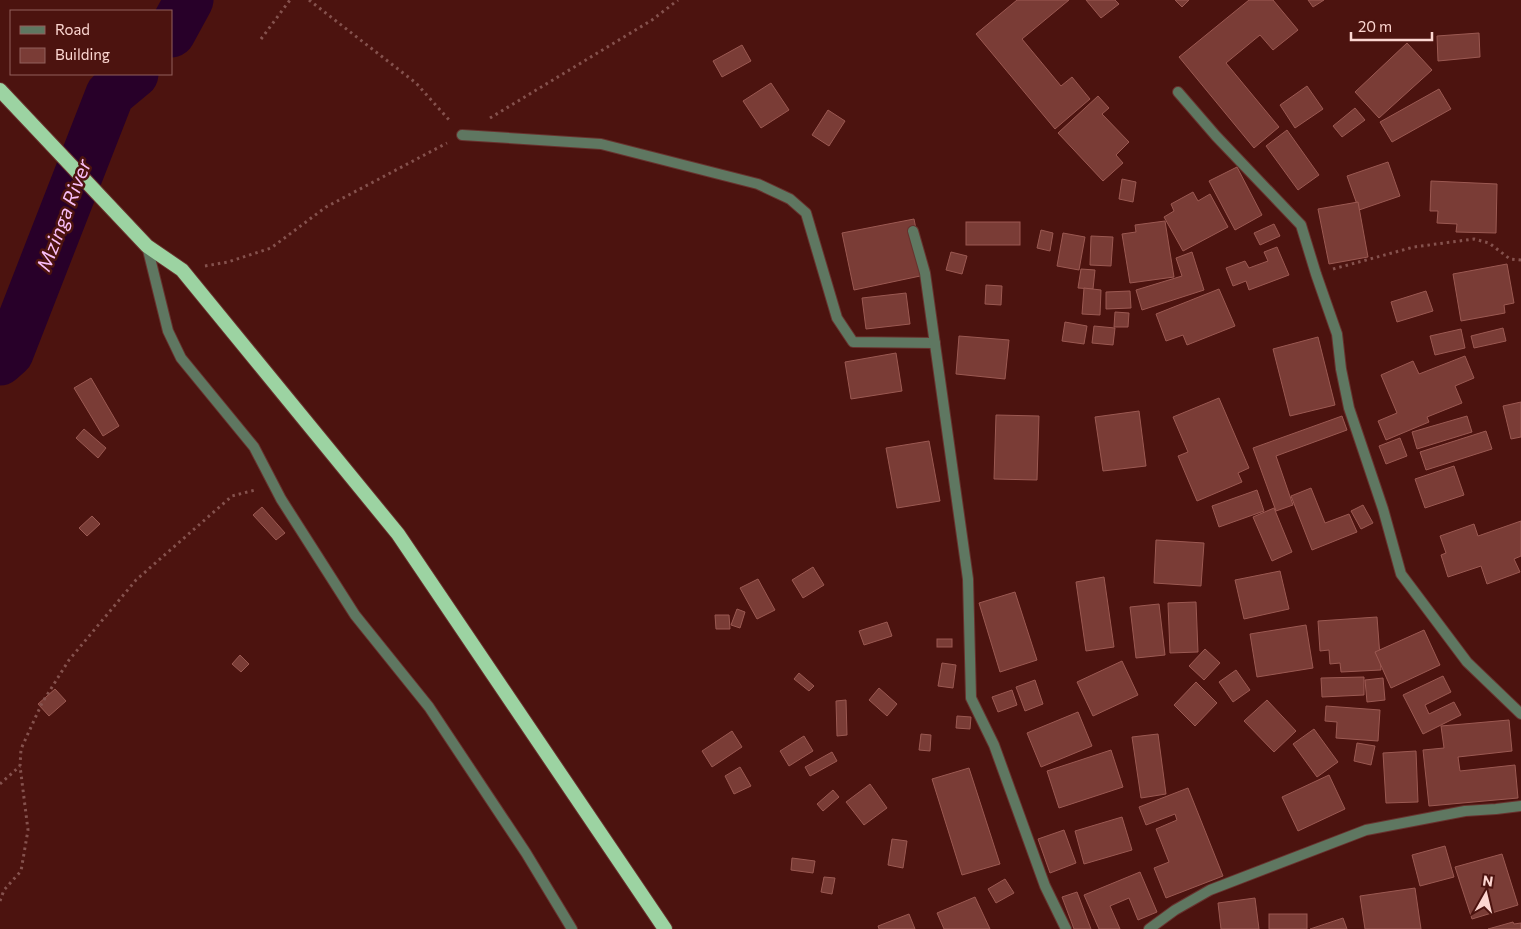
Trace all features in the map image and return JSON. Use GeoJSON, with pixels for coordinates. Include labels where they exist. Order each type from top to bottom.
{"type":"FeatureCollection","features":[{"type":"Feature","properties":{"kind":"highway"},"geometry":{"type":"LineString","coordinates":[[0,90],[148,246],[182,270],[398,534],[665,929]]}},
{"type":"Feature","properties":{"kind":"street"},"geometry":{"type":"LineString","coordinates":[[1178,92],[1216,136],[1301,225],[1337,334],[1341,369],[1349,408],[1383,509],[1401,574],[1467,662],[1521,714]]}},
{"type":"Feature","properties":{"kind":"street"},"geometry":{"type":"LineString","coordinates":[[462,135],[600,144],[758,184],[790,199],[806,213],[837,318],[853,342],[935,344]]}},
{"type":"Feature","properties":{"kind":"street"},"geometry":{"type":"LineString","coordinates":[[913,231],[925,273],[968,579],[971,698],[994,745],[1045,886],[1066,929]]}},
{"type":"Feature","properties":{"kind":"street"},"geometry":{"type":"LineString","coordinates":[[148,246],[168,331],[181,358],[254,447],[281,499],[355,615],[429,707],[526,853],[572,929]]}},
{"type":"Feature","properties":{"kind":"street"},"geometry":{"type":"LineString","coordinates":[[1149,929],[1175,910],[1210,890],[1366,830],[1465,811],[1496,810],[1521,806]]}},
{"type":"Feature","properties":{"kind":"path"},"geometry":{"type":"LineString","coordinates":[[261,39],[290,0]]}},
{"type":"Feature","properties":{"kind":"path"},"geometry":{"type":"LineString","coordinates":[[309,0],[416,83],[462,135]]}},
{"type":"Feature","properties":{"kind":"path"},"geometry":{"type":"LineString","coordinates":[[182,270],[228,262],[271,248],[326,207],[462,135],[652,20],[678,0]]}},
{"type":"Feature","properties":{"kind":"path"},"geometry":{"type":"LineString","coordinates":[[1316,274],[1414,247],[1474,239],[1489,243],[1510,259],[1521,260]]}},
{"type":"Feature","properties":{"kind":"path"},"geometry":{"type":"LineString","coordinates":[[0,901],[4,890],[21,871],[28,830],[20,766],[21,750],[42,703],[69,660],[136,580],[232,496],[259,489],[281,499]]}},
{"type":"Feature","properties":{"kind":"path"},"geometry":{"type":"LineString","coordinates":[[0,784],[20,766]]}},
{"type":"Feature","properties":{"kind":"building"},"geometry":{"type":"Polygon","coordinates":[[[1017,0],[1069,0],[1022,39],[1061,86],[1072,77],[1090,99],[1055,129],[976,34],[1017,0]]]}},
{"type":"Feature","properties":{"kind":"building"},"geometry":{"type":"Polygon","coordinates":[[[1086,0],[1115,0],[1119,4],[1101,18],[1086,0]]]}},
{"type":"Feature","properties":{"kind":"building"},"geometry":{"type":"Polygon","coordinates":[[[1175,0],[1189,0],[1182,7],[1175,0]]]}},
{"type":"Feature","properties":{"kind":"building"},"geometry":{"type":"Polygon","coordinates":[[[1249,0],[1273,0],[1298,30],[1273,50],[1260,35],[1226,63],[1279,127],[1254,148],[1179,57],[1249,0]]]}},
{"type":"Feature","properties":{"kind":"building"},"geometry":{"type":"Polygon","coordinates":[[[1308,0],[1324,0],[1313,7],[1308,0]]]}},
{"type":"Feature","properties":{"kind":"building"},"geometry":{"type":"Polygon","coordinates":[[[1479,33],[1480,57],[1438,61],[1437,36],[1479,33]]]}},
{"type":"Feature","properties":{"kind":"building"},"geometry":{"type":"Polygon","coordinates":[[[1407,43],[1432,70],[1379,118],[1355,92],[1407,43]]]}},
{"type":"Feature","properties":{"kind":"building"},"geometry":{"type":"Polygon","coordinates":[[[742,45],[751,61],[722,77],[713,61],[742,45]]]}},
{"type":"Feature","properties":{"kind":"building"},"geometry":{"type":"Polygon","coordinates":[[[771,83],[789,110],[761,128],[743,101],[771,83]]]}},
{"type":"Feature","properties":{"kind":"building"},"geometry":{"type":"Polygon","coordinates":[[[1307,86],[1323,109],[1295,128],[1280,105],[1307,86]]]}},
{"type":"Feature","properties":{"kind":"building"},"geometry":{"type":"Polygon","coordinates":[[[1439,89],[1451,109],[1392,142],[1380,122],[1439,89]]]}},
{"type":"Feature","properties":{"kind":"building"},"geometry":{"type":"Polygon","coordinates":[[[1098,96],[1109,108],[1102,114],[1129,142],[1116,155],[1123,163],[1103,181],[1058,133],[1098,96]]]}},
{"type":"Feature","properties":{"kind":"building"},"geometry":{"type":"Polygon","coordinates":[[[1355,108],[1365,120],[1342,137],[1333,126],[1355,108]]]}},
{"type":"Feature","properties":{"kind":"building"},"geometry":{"type":"Polygon","coordinates":[[[828,110],[845,121],[829,146],[812,135],[828,110]]]}},
{"type":"Feature","properties":{"kind":"building"},"geometry":{"type":"Polygon","coordinates":[[[1287,130],[1319,175],[1298,190],[1266,146],[1287,130]]]}},
{"type":"Feature","properties":{"kind":"building"},"geometry":{"type":"Polygon","coordinates":[[[1388,162],[1400,196],[1359,210],[1347,176],[1388,162]]]}},
{"type":"Feature","properties":{"kind":"building"},"geometry":{"type":"Polygon","coordinates":[[[1237,167],[1262,215],[1235,230],[1209,181],[1237,167]]]}},
{"type":"Feature","properties":{"kind":"building"},"geometry":{"type":"Polygon","coordinates":[[[1122,179],[1136,182],[1133,202],[1119,199],[1122,179]]]}},
{"type":"Feature","properties":{"kind":"building"},"geometry":{"type":"Polygon","coordinates":[[[1431,181],[1497,184],[1496,233],[1456,232],[1457,224],[1437,223],[1438,211],[1430,211],[1431,181]]]}},
{"type":"Feature","properties":{"kind":"building"},"geometry":{"type":"Polygon","coordinates":[[[1193,192],[1198,201],[1210,194],[1228,227],[1183,251],[1164,217],[1174,211],[1171,204],[1193,192]]]}},
{"type":"Feature","properties":{"kind":"building"},"geometry":{"type":"Polygon","coordinates":[[[1358,202],[1368,257],[1329,264],[1318,209],[1358,202]]]}},
{"type":"Feature","properties":{"kind":"building"},"geometry":{"type":"Polygon","coordinates":[[[914,219],[925,275],[854,290],[842,233],[914,219]]]}},
{"type":"Feature","properties":{"kind":"building"},"geometry":{"type":"Polygon","coordinates":[[[1165,221],[1174,277],[1130,283],[1122,234],[1136,232],[1135,225],[1165,221]]]}},
{"type":"Feature","properties":{"kind":"building"},"geometry":{"type":"Polygon","coordinates":[[[966,222],[1020,222],[1020,245],[966,245],[966,222]]]}},
{"type":"Feature","properties":{"kind":"building"},"geometry":{"type":"Polygon","coordinates":[[[1274,224],[1280,236],[1260,245],[1254,233],[1274,224]]]}},
{"type":"Feature","properties":{"kind":"building"},"geometry":{"type":"Polygon","coordinates":[[[1041,230],[1053,233],[1050,251],[1037,248],[1041,230]]]}},
{"type":"Feature","properties":{"kind":"building"},"geometry":{"type":"Polygon","coordinates":[[[1063,233],[1085,237],[1079,270],[1057,266],[1063,233]]]}},
{"type":"Feature","properties":{"kind":"building"},"geometry":{"type":"Polygon","coordinates":[[[1091,236],[1113,237],[1111,266],[1090,265],[1091,236]]]}},
{"type":"Feature","properties":{"kind":"building"},"geometry":{"type":"Polygon","coordinates":[[[1277,247],[1289,275],[1249,290],[1246,281],[1233,286],[1226,268],[1245,261],[1249,268],[1268,261],[1264,252],[1277,247]]]}},
{"type":"Feature","properties":{"kind":"building"},"geometry":{"type":"Polygon","coordinates":[[[951,252],[967,256],[962,274],[946,270],[951,252]]]}},
{"type":"Feature","properties":{"kind":"building"},"geometry":{"type":"Polygon","coordinates":[[[1192,252],[1204,290],[1142,310],[1136,290],[1182,276],[1176,258],[1192,252]]]}},
{"type":"Feature","properties":{"kind":"building"},"geometry":{"type":"Polygon","coordinates":[[[1507,264],[1514,303],[1504,305],[1505,313],[1461,321],[1453,274],[1507,264]]]}},
{"type":"Feature","properties":{"kind":"building"},"geometry":{"type":"Polygon","coordinates":[[[1081,269],[1095,270],[1093,289],[1078,288],[1081,269]]]}},
{"type":"Feature","properties":{"kind":"building"},"geometry":{"type":"Polygon","coordinates":[[[986,285],[1002,286],[1001,305],[985,304],[986,285]]]}},
{"type":"Feature","properties":{"kind":"building"},"geometry":{"type":"Polygon","coordinates":[[[1084,288],[1101,290],[1100,315],[1082,314],[1084,288]]]}},
{"type":"Feature","properties":{"kind":"building"},"geometry":{"type":"Polygon","coordinates":[[[1219,289],[1235,326],[1187,345],[1183,335],[1166,341],[1156,314],[1219,289]]]}},
{"type":"Feature","properties":{"kind":"building"},"geometry":{"type":"Polygon","coordinates":[[[1130,291],[1131,308],[1106,309],[1106,292],[1130,291]]]}},
{"type":"Feature","properties":{"kind":"building"},"geometry":{"type":"Polygon","coordinates":[[[1426,291],[1433,311],[1397,322],[1391,302],[1426,291]]]}},
{"type":"Feature","properties":{"kind":"building"},"geometry":{"type":"Polygon","coordinates":[[[906,293],[910,324],[866,329],[862,298],[906,293]]]}},
{"type":"Feature","properties":{"kind":"building"},"geometry":{"type":"Polygon","coordinates":[[[1115,312],[1129,313],[1128,327],[1114,327],[1115,312]]]}},
{"type":"Feature","properties":{"kind":"building"},"geometry":{"type":"Polygon","coordinates":[[[1065,322],[1087,326],[1084,344],[1062,341],[1065,322]]]}},
{"type":"Feature","properties":{"kind":"building"},"geometry":{"type":"Polygon","coordinates":[[[1094,326],[1115,328],[1113,345],[1092,343],[1094,326]]]}},
{"type":"Feature","properties":{"kind":"building"},"geometry":{"type":"Polygon","coordinates":[[[1503,328],[1506,341],[1474,348],[1471,336],[1503,328]]]}},
{"type":"Feature","properties":{"kind":"building"},"geometry":{"type":"Polygon","coordinates":[[[1461,329],[1465,348],[1435,355],[1430,336],[1461,329]]]}},
{"type":"Feature","properties":{"kind":"building"},"geometry":{"type":"Polygon","coordinates":[[[959,336],[1009,340],[1005,379],[956,374],[959,336]]]}},
{"type":"Feature","properties":{"kind":"building"},"geometry":{"type":"Polygon","coordinates":[[[1318,337],[1335,405],[1290,416],[1273,349],[1318,337]]]}},
{"type":"Feature","properties":{"kind":"building"},"geometry":{"type":"Polygon","coordinates":[[[896,353],[902,391],[851,399],[845,362],[896,353]]]}},
{"type":"Feature","properties":{"kind":"building"},"geometry":{"type":"Polygon","coordinates":[[[1465,356],[1474,378],[1455,386],[1462,403],[1427,417],[1429,422],[1386,440],[1378,421],[1397,413],[1381,375],[1413,361],[1419,374],[1465,356]]]}},
{"type":"Feature","properties":{"kind":"building"},"geometry":{"type":"Polygon","coordinates":[[[91,378],[119,426],[103,436],[74,388],[91,378]]]}},
{"type":"Feature","properties":{"kind":"building"},"geometry":{"type":"Polygon","coordinates":[[[1219,398],[1249,468],[1238,473],[1242,482],[1197,501],[1178,456],[1188,452],[1173,417],[1219,398]]]}},
{"type":"Feature","properties":{"kind":"building"},"geometry":{"type":"Polygon","coordinates":[[[1521,402],[1521,437],[1511,439],[1503,406],[1521,402]]]}},
{"type":"Feature","properties":{"kind":"building"},"geometry":{"type":"Polygon","coordinates":[[[1139,411],[1146,466],[1103,471],[1095,417],[1139,411]]]}},
{"type":"Feature","properties":{"kind":"building"},"geometry":{"type":"Polygon","coordinates":[[[996,415],[1039,416],[1037,480],[994,479],[996,415]]]}},
{"type":"Feature","properties":{"kind":"building"},"geometry":{"type":"Polygon","coordinates":[[[1342,416],[1347,430],[1276,456],[1293,505],[1276,511],[1253,448],[1342,416]]]}},
{"type":"Feature","properties":{"kind":"building"},"geometry":{"type":"Polygon","coordinates":[[[1467,416],[1472,432],[1417,449],[1412,432],[1467,416]]]}},
{"type":"Feature","properties":{"kind":"building"},"geometry":{"type":"Polygon","coordinates":[[[84,429],[106,448],[98,458],[76,438],[84,429]]]}},
{"type":"Feature","properties":{"kind":"building"},"geometry":{"type":"Polygon","coordinates":[[[1486,431],[1492,449],[1426,470],[1420,452],[1486,431]]]}},
{"type":"Feature","properties":{"kind":"building"},"geometry":{"type":"Polygon","coordinates":[[[1400,438],[1407,456],[1386,464],[1379,446],[1400,438]]]}},
{"type":"Feature","properties":{"kind":"building"},"geometry":{"type":"Polygon","coordinates":[[[929,441],[940,501],[897,508],[886,448],[929,441]]]}},
{"type":"Feature","properties":{"kind":"building"},"geometry":{"type":"Polygon","coordinates":[[[1454,466],[1464,495],[1425,508],[1415,479],[1454,466]]]}},
{"type":"Feature","properties":{"kind":"building"},"geometry":{"type":"Polygon","coordinates":[[[1311,488],[1325,523],[1349,514],[1357,532],[1312,550],[1291,496],[1311,488]]]}},
{"type":"Feature","properties":{"kind":"building"},"geometry":{"type":"Polygon","coordinates":[[[1257,490],[1264,511],[1219,527],[1212,506],[1257,490]]]}},
{"type":"Feature","properties":{"kind":"building"},"geometry":{"type":"Polygon","coordinates":[[[1363,505],[1373,523],[1361,529],[1351,511],[1363,505]]]}},
{"type":"Feature","properties":{"kind":"building"},"geometry":{"type":"Polygon","coordinates":[[[262,507],[285,533],[276,540],[253,515],[262,507]]]}},
{"type":"Feature","properties":{"kind":"building"},"geometry":{"type":"Polygon","coordinates":[[[1274,508],[1292,552],[1272,561],[1253,517],[1274,508]]]}},
{"type":"Feature","properties":{"kind":"building"},"geometry":{"type":"Polygon","coordinates":[[[92,516],[100,524],[87,536],[79,528],[92,516]]]}},
{"type":"Feature","properties":{"kind":"building"},"geometry":{"type":"Polygon","coordinates":[[[1521,521],[1521,556],[1514,559],[1520,572],[1487,584],[1481,566],[1448,577],[1441,555],[1446,553],[1440,536],[1474,524],[1478,536],[1521,521]]]}},
{"type":"Feature","properties":{"kind":"building"},"geometry":{"type":"Polygon","coordinates":[[[1156,540],[1204,543],[1201,586],[1154,583],[1156,540]]]}},
{"type":"Feature","properties":{"kind":"building"},"geometry":{"type":"Polygon","coordinates":[[[813,567],[824,585],[803,598],[792,580],[813,567]]]}},
{"type":"Feature","properties":{"kind":"building"},"geometry":{"type":"Polygon","coordinates":[[[1280,571],[1289,609],[1244,619],[1235,580],[1280,571]]]}},
{"type":"Feature","properties":{"kind":"building"},"geometry":{"type":"Polygon","coordinates":[[[1104,577],[1114,647],[1086,651],[1076,582],[1104,577]]]}},
{"type":"Feature","properties":{"kind":"building"},"geometry":{"type":"Polygon","coordinates":[[[758,579],[775,610],[757,619],[740,588],[758,579]]]}},
{"type":"Feature","properties":{"kind":"building"},"geometry":{"type":"Polygon","coordinates":[[[1015,592],[1037,660],[1000,672],[979,603],[1015,592]]]}},
{"type":"Feature","properties":{"kind":"building"},"geometry":{"type":"Polygon","coordinates":[[[1196,602],[1198,652],[1170,653],[1168,603],[1196,602]]]}},
{"type":"Feature","properties":{"kind":"building"},"geometry":{"type":"Polygon","coordinates":[[[1159,604],[1165,655],[1136,658],[1130,607],[1159,604]]]}},
{"type":"Feature","properties":{"kind":"building"},"geometry":{"type":"Polygon","coordinates":[[[737,609],[745,612],[740,628],[731,625],[737,609]]]}},
{"type":"Feature","properties":{"kind":"building"},"geometry":{"type":"Polygon","coordinates":[[[715,615],[729,615],[730,629],[716,629],[715,615]]]}},
{"type":"Feature","properties":{"kind":"building"},"geometry":{"type":"Polygon","coordinates":[[[1377,617],[1381,670],[1341,672],[1340,663],[1330,664],[1329,650],[1320,651],[1318,621],[1377,617]]]}},
{"type":"Feature","properties":{"kind":"building"},"geometry":{"type":"Polygon","coordinates":[[[887,622],[892,636],[864,645],[859,631],[887,622]]]}},
{"type":"Feature","properties":{"kind":"building"},"geometry":{"type":"Polygon","coordinates":[[[1306,625],[1313,668],[1257,677],[1250,634],[1306,625]]]}},
{"type":"Feature","properties":{"kind":"building"},"geometry":{"type":"Polygon","coordinates":[[[1424,630],[1440,665],[1391,688],[1375,652],[1424,630]]]}},
{"type":"Feature","properties":{"kind":"building"},"geometry":{"type":"Polygon","coordinates":[[[937,639],[952,639],[952,647],[937,647],[937,639]]]}},
{"type":"Feature","properties":{"kind":"building"},"geometry":{"type":"Polygon","coordinates":[[[1205,649],[1220,663],[1204,680],[1189,666],[1205,649]]]}},
{"type":"Feature","properties":{"kind":"building"},"geometry":{"type":"Polygon","coordinates":[[[240,655],[249,664],[241,672],[232,664],[240,655]]]}},
{"type":"Feature","properties":{"kind":"building"},"geometry":{"type":"Polygon","coordinates":[[[1122,661],[1138,695],[1093,716],[1077,682],[1122,661]]]}},
{"type":"Feature","properties":{"kind":"building"},"geometry":{"type":"Polygon","coordinates":[[[942,663],[956,665],[953,688],[938,686],[942,663]]]}},
{"type":"Feature","properties":{"kind":"building"},"geometry":{"type":"Polygon","coordinates":[[[1236,670],[1250,690],[1233,702],[1219,682],[1236,670]]]}},
{"type":"Feature","properties":{"kind":"building"},"geometry":{"type":"Polygon","coordinates":[[[799,673],[814,686],[809,691],[794,679],[799,673]]]}},
{"type":"Feature","properties":{"kind":"building"},"geometry":{"type":"Polygon","coordinates":[[[1443,676],[1451,692],[1425,705],[1429,714],[1454,702],[1461,715],[1423,734],[1403,695],[1443,676]]]}},
{"type":"Feature","properties":{"kind":"building"},"geometry":{"type":"Polygon","coordinates":[[[1364,677],[1364,695],[1322,697],[1321,678],[1364,677]]]}},
{"type":"Feature","properties":{"kind":"building"},"geometry":{"type":"Polygon","coordinates":[[[1383,678],[1385,700],[1367,702],[1365,680],[1383,678]]]}},
{"type":"Feature","properties":{"kind":"building"},"geometry":{"type":"Polygon","coordinates":[[[1035,680],[1043,704],[1025,711],[1016,687],[1035,680]]]}},
{"type":"Feature","properties":{"kind":"building"},"geometry":{"type":"Polygon","coordinates":[[[1196,682],[1217,703],[1195,726],[1174,705],[1196,682]]]}},
{"type":"Feature","properties":{"kind":"building"},"geometry":{"type":"Polygon","coordinates":[[[879,688],[897,704],[887,716],[869,700],[879,688]]]}},
{"type":"Feature","properties":{"kind":"building"},"geometry":{"type":"Polygon","coordinates":[[[55,689],[66,701],[49,716],[38,704],[55,689]]]}},
{"type":"Feature","properties":{"kind":"building"},"geometry":{"type":"Polygon","coordinates":[[[1012,690],[1017,705],[998,712],[992,697],[1012,690]]]}},
{"type":"Feature","properties":{"kind":"building"},"geometry":{"type":"Polygon","coordinates":[[[846,700],[847,735],[837,736],[836,701],[846,700]]]}},
{"type":"Feature","properties":{"kind":"building"},"geometry":{"type":"Polygon","coordinates":[[[1267,700],[1296,731],[1274,752],[1244,721],[1267,700]]]}},
{"type":"Feature","properties":{"kind":"building"},"geometry":{"type":"Polygon","coordinates":[[[1326,706],[1380,710],[1378,741],[1336,738],[1337,722],[1325,721],[1326,706]]]}},
{"type":"Feature","properties":{"kind":"building"},"geometry":{"type":"Polygon","coordinates":[[[1078,712],[1092,746],[1041,767],[1027,733],[1078,712]]]}},
{"type":"Feature","properties":{"kind":"building"},"geometry":{"type":"Polygon","coordinates":[[[957,716],[971,717],[970,729],[956,728],[957,716]]]}},
{"type":"Feature","properties":{"kind":"building"},"geometry":{"type":"Polygon","coordinates":[[[1509,720],[1512,751],[1458,757],[1460,771],[1515,765],[1518,798],[1429,806],[1423,750],[1444,748],[1441,726],[1509,720]]]}},
{"type":"Feature","properties":{"kind":"building"},"geometry":{"type":"Polygon","coordinates":[[[1314,729],[1338,762],[1317,777],[1293,744],[1314,729]]]}},
{"type":"Feature","properties":{"kind":"building"},"geometry":{"type":"Polygon","coordinates":[[[732,731],[742,747],[712,767],[702,751],[732,731]]]}},
{"type":"Feature","properties":{"kind":"building"},"geometry":{"type":"Polygon","coordinates":[[[921,734],[931,735],[930,751],[919,750],[921,734]]]}},
{"type":"Feature","properties":{"kind":"building"},"geometry":{"type":"Polygon","coordinates":[[[1158,734],[1166,794],[1141,798],[1132,737],[1158,734]]]}},
{"type":"Feature","properties":{"kind":"building"},"geometry":{"type":"Polygon","coordinates":[[[804,736],[813,751],[789,766],[780,751],[804,736]]]}},
{"type":"Feature","properties":{"kind":"building"},"geometry":{"type":"Polygon","coordinates":[[[1357,743],[1375,746],[1371,765],[1354,761],[1357,743]]]}},
{"type":"Feature","properties":{"kind":"building"},"geometry":{"type":"Polygon","coordinates":[[[1111,750],[1123,787],[1059,808],[1047,771],[1111,750]]]}},
{"type":"Feature","properties":{"kind":"building"},"geometry":{"type":"Polygon","coordinates":[[[1416,751],[1418,802],[1386,803],[1383,753],[1416,751]]]}},
{"type":"Feature","properties":{"kind":"building"},"geometry":{"type":"Polygon","coordinates":[[[832,752],[837,761],[810,776],[805,767],[832,752]]]}},
{"type":"Feature","properties":{"kind":"building"},"geometry":{"type":"Polygon","coordinates":[[[740,767],[751,786],[734,794],[725,776],[740,767]]]}},
{"type":"Feature","properties":{"kind":"building"},"geometry":{"type":"Polygon","coordinates":[[[969,768],[1000,864],[962,875],[932,779],[969,768]]]}},
{"type":"Feature","properties":{"kind":"building"},"geometry":{"type":"Polygon","coordinates":[[[1329,775],[1345,809],[1298,831],[1282,797],[1329,775]]]}},
{"type":"Feature","properties":{"kind":"building"},"geometry":{"type":"Polygon","coordinates":[[[870,784],[887,808],[864,825],[846,802],[870,784]]]}},
{"type":"Feature","properties":{"kind":"building"},"geometry":{"type":"Polygon","coordinates":[[[1188,788],[1223,876],[1166,898],[1154,868],[1169,862],[1156,829],[1177,820],[1175,814],[1146,825],[1139,807],[1188,788]]]}},
{"type":"Feature","properties":{"kind":"building"},"geometry":{"type":"Polygon","coordinates":[[[833,790],[839,797],[823,811],[817,804],[833,790]]]}},
{"type":"Feature","properties":{"kind":"building"},"geometry":{"type":"Polygon","coordinates":[[[1122,817],[1132,850],[1084,864],[1075,831],[1122,817]]]}},
{"type":"Feature","properties":{"kind":"building"},"geometry":{"type":"Polygon","coordinates":[[[1064,830],[1076,863],[1050,873],[1038,839],[1064,830]]]}},
{"type":"Feature","properties":{"kind":"building"},"geometry":{"type":"Polygon","coordinates":[[[892,839],[907,841],[903,868],[888,865],[892,839]]]}},
{"type":"Feature","properties":{"kind":"building"},"geometry":{"type":"Polygon","coordinates":[[[1445,846],[1454,877],[1420,886],[1412,855],[1445,846]]]}},
{"type":"Feature","properties":{"kind":"building"},"geometry":{"type":"Polygon","coordinates":[[[1502,854],[1518,905],[1472,919],[1455,867],[1502,854]]]}},
{"type":"Feature","properties":{"kind":"building"},"geometry":{"type":"Polygon","coordinates":[[[792,858],[815,861],[813,873],[791,870],[792,858]]]}},
{"type":"Feature","properties":{"kind":"building"},"geometry":{"type":"Polygon","coordinates":[[[1140,872],[1157,912],[1138,920],[1129,898],[1110,906],[1120,929],[1099,929],[1084,895],[1140,872]]]}},
{"type":"Feature","properties":{"kind":"building"},"geometry":{"type":"Polygon","coordinates":[[[824,877],[835,878],[832,894],[821,892],[824,877]]]}},
{"type":"Feature","properties":{"kind":"building"},"geometry":{"type":"Polygon","coordinates":[[[1005,879],[1014,893],[996,903],[988,889],[1005,879]]]}},
{"type":"Feature","properties":{"kind":"building"},"geometry":{"type":"Polygon","coordinates":[[[1415,888],[1421,929],[1365,929],[1360,896],[1415,888]]]}},
{"type":"Feature","properties":{"kind":"building"},"geometry":{"type":"Polygon","coordinates":[[[1077,892],[1091,929],[1074,929],[1062,897],[1077,892]]]}},
{"type":"Feature","properties":{"kind":"building"},"geometry":{"type":"Polygon","coordinates":[[[975,897],[990,929],[944,929],[937,913],[975,897]]]}},
{"type":"Feature","properties":{"kind":"building"},"geometry":{"type":"Polygon","coordinates":[[[1255,898],[1259,929],[1221,929],[1218,903],[1255,898]]]}},
{"type":"Feature","properties":{"kind":"building"},"geometry":{"type":"Polygon","coordinates":[[[909,914],[915,929],[879,929],[878,926],[909,914]]]}},
{"type":"Feature","properties":{"kind":"building"},"geometry":{"type":"Polygon","coordinates":[[[1269,914],[1307,914],[1307,929],[1269,929],[1269,914]]]}},
{"type":"Feature","properties":{"kind":"building"},"geometry":{"type":"Polygon","coordinates":[[[1343,918],[1347,929],[1310,929],[1343,918]]]}},
{"type":"Feature","properties":{"kind":"building"},"geometry":{"type":"Polygon","coordinates":[[[1513,922],[1514,924],[1521,923],[1521,929],[1488,929],[1513,922]]]}},
{"type":"Feature","properties":{"kind":"waterway","name":"Mzinga River"},"geometry":{"type":"LineString","coordinates":[[172,31],[189,0]]}},
{"type":"Feature","properties":{"kind":"waterway","name":"Mzinga River"},"geometry":{"type":"LineString","coordinates":[[0,361],[9,353],[110,94],[133,75]]}}]}
